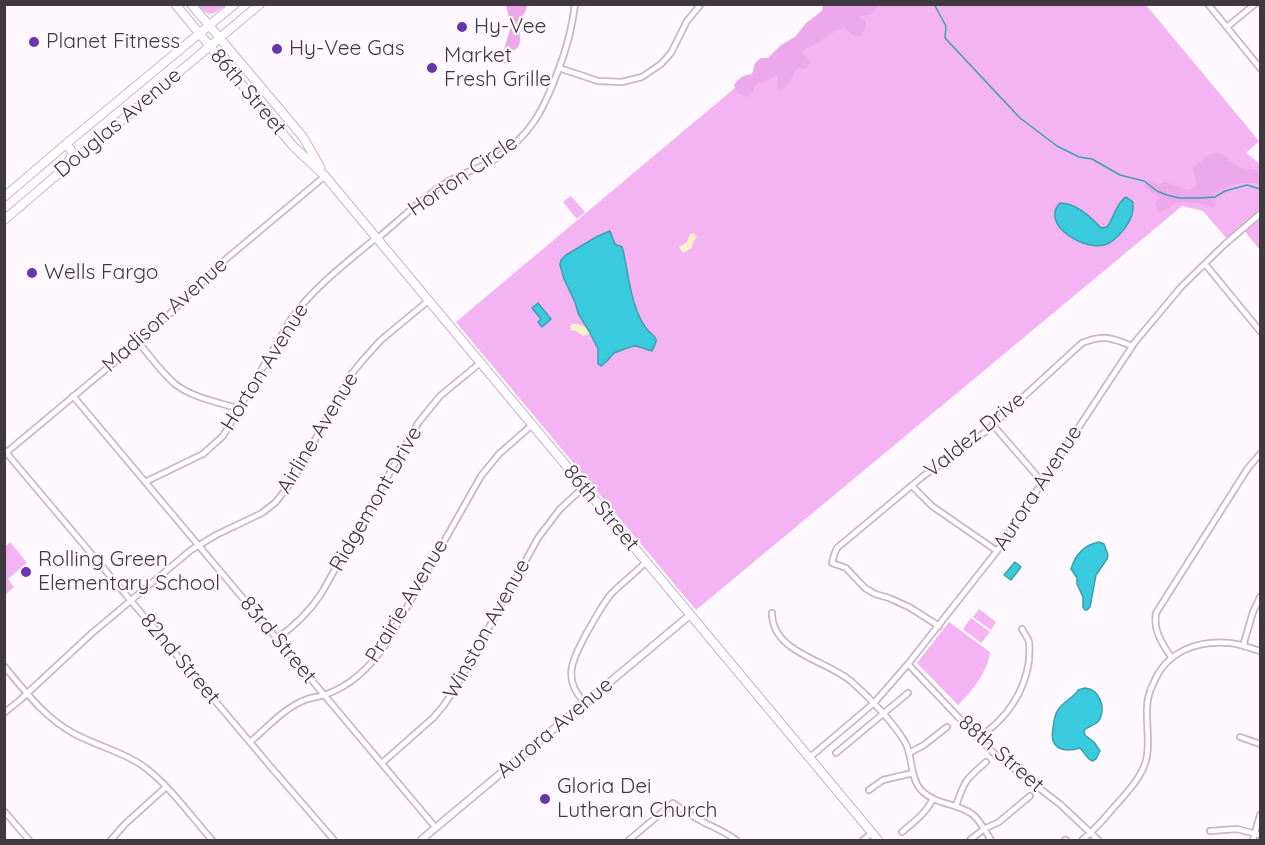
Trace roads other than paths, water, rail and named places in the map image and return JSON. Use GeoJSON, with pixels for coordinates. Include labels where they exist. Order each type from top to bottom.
{"type":"FeatureCollection","features":[{"type":"Feature","properties":{"kind":"main road","name":"86th Street"},"geometry":{"type":"LineString","coordinates":[[174,4],[293,146],[325,176],[878,840]]}},
{"type":"Feature","properties":{"kind":"main road","name":"86th Street"},"geometry":{"type":"LineString","coordinates":[[191,4],[303,137],[325,176]]}},
{"type":"Feature","properties":{"kind":"main road","name":"Douglas Avenue"},"geometry":{"type":"LineString","coordinates":[[4,197],[235,4]]}},
{"type":"Feature","properties":{"kind":"main road","name":"Douglas Avenue"},"geometry":{"type":"LineString","coordinates":[[4,220],[260,4]]}},
{"type":"Feature","properties":{"kind":"main road"},"geometry":{"type":"LineString","coordinates":[[45,185],[48,179],[70,159],[71,150],[66,144]]}},
{"type":"Feature","properties":{"kind":"street","name":"Horton Circle"},"geometry":{"type":"LineString","coordinates":[[376,238],[442,184],[492,160],[525,134],[549,97],[569,42],[575,4]]}},
{"type":"Feature","properties":{"kind":"street"},"geometry":{"type":"LineString","coordinates":[[559,68],[598,81],[614,83],[642,77],[661,64],[671,53],[687,21],[701,4]]}},
{"type":"Feature","properties":{"kind":"street"},"geometry":{"type":"LineString","coordinates":[[1208,4],[1260,68]]}},
{"type":"Feature","properties":{"kind":"street"},"geometry":{"type":"LineString","coordinates":[[1227,27],[1255,4]]}},
{"type":"Feature","properties":{"kind":"street","name":"Madison Avenue"},"geometry":{"type":"LineString","coordinates":[[5,452],[154,329],[226,259],[325,176]]}},
{"type":"Feature","properties":{"kind":"street","name":"Aurora Avenue"},"geometry":{"type":"LineString","coordinates":[[809,758],[874,703],[908,664],[997,551],[1132,346],[1170,299],[1260,214]]}},
{"type":"Feature","properties":{"kind":"street","name":"Horton Avenue"},"geometry":{"type":"LineString","coordinates":[[145,482],[188,462],[210,449],[223,436],[300,307],[320,286],[376,238]]}},
{"type":"Feature","properties":{"kind":"street"},"geometry":{"type":"LineString","coordinates":[[1205,264],[1260,331]]}},
{"type":"Feature","properties":{"kind":"street","name":"Airline Avenue"},"geometry":{"type":"LineString","coordinates":[[4,713],[131,600],[198,545],[262,513],[276,502],[287,489],[345,384],[362,361],[381,340],[428,300]]}},
{"type":"Feature","properties":{"kind":"street","name":"Valdez Drive"},"geometry":{"type":"LineString","coordinates":[[939,626],[909,607],[875,594],[865,588],[846,568],[832,563],[837,548],[912,486],[985,432],[1082,343],[1101,337],[1113,338],[1132,346]]}},
{"type":"Feature","properties":{"kind":"street"},"geometry":{"type":"LineString","coordinates":[[138,342],[161,370],[181,388],[197,396],[240,409]]}},
{"type":"Feature","properties":{"kind":"street","name":"Ridgemont Drive"},"geometry":{"type":"LineString","coordinates":[[277,638],[303,617],[321,594],[418,423],[440,396],[480,363]]}},
{"type":"Feature","properties":{"kind":"street","name":"83rd Street"},"geometry":{"type":"LineString","coordinates":[[73,396],[436,828]]}},
{"type":"Feature","properties":{"kind":"street"},"geometry":{"type":"LineString","coordinates":[[993,425],[1038,477],[1045,480]]}},
{"type":"Feature","properties":{"kind":"street","name":"Prairie Avenue"},"geometry":{"type":"LineString","coordinates":[[250,742],[290,708],[305,700],[325,696],[350,682],[379,655],[481,476],[499,454],[532,426]]}},
{"type":"Feature","properties":{"kind":"street","name":"82nd Street"},"geometry":{"type":"LineString","coordinates":[[5,452],[334,840]]}},
{"type":"Feature","properties":{"kind":"street"},"geometry":{"type":"LineString","coordinates":[[1171,657],[1156,632],[1156,612],[1248,468],[1260,454]]}},
{"type":"Feature","properties":{"kind":"street"},"geometry":{"type":"LineString","coordinates":[[912,486],[932,506],[997,551]]}},
{"type":"Feature","properties":{"kind":"street","name":"Winston Avenue"},"geometry":{"type":"LineString","coordinates":[[382,763],[421,729],[444,705],[538,538],[560,509],[584,488]]}},
{"type":"Feature","properties":{"kind":"street"},"geometry":{"type":"LineString","coordinates":[[585,703],[576,690],[571,674],[576,653],[597,614],[611,595],[646,562]]}},
{"type":"Feature","properties":{"kind":"street"},"geometry":{"type":"LineString","coordinates":[[1243,646],[1260,597]]}},
{"type":"Feature","properties":{"kind":"street"},"geometry":{"type":"LineString","coordinates":[[772,613],[773,625],[792,648],[835,669],[874,703],[902,737],[920,789],[933,799],[971,813],[977,818],[990,840]]}},
{"type":"Feature","properties":{"kind":"street","name":"Aurora Avenue"},"geometry":{"type":"LineString","coordinates":[[421,840],[690,615]]}},
{"type":"Feature","properties":{"kind":"street"},"geometry":{"type":"LineString","coordinates":[[978,738],[1003,717],[1021,689],[1029,656],[1029,641],[1022,629]]}},
{"type":"Feature","properties":{"kind":"street"},"geometry":{"type":"LineString","coordinates":[[1082,840],[1132,787],[1143,770],[1147,755],[1147,705],[1150,690],[1157,675],[1171,657],[1182,650],[1208,643],[1228,642],[1260,651]]}},
{"type":"Feature","properties":{"kind":"street","name":"88th Street"},"geometry":{"type":"LineString","coordinates":[[908,664],[995,754],[1061,805],[1098,840]]}},
{"type":"Feature","properties":{"kind":"street"},"geometry":{"type":"LineString","coordinates":[[4,666],[40,708],[63,727],[143,766],[166,787],[212,840]]}},
{"type":"Feature","properties":{"kind":"street"},"geometry":{"type":"LineString","coordinates":[[836,753],[908,693]]}},
{"type":"Feature","properties":{"kind":"street"},"geometry":{"type":"LineString","coordinates":[[909,753],[924,745],[946,727]]}},
{"type":"Feature","properties":{"kind":"street"},"geometry":{"type":"LineString","coordinates":[[1240,737],[1260,744]]}},
{"type":"Feature","properties":{"kind":"street"},"geometry":{"type":"LineString","coordinates":[[956,806],[964,783],[986,762]]}},
{"type":"Feature","properties":{"kind":"street"},"geometry":{"type":"LineString","coordinates":[[869,790],[883,780],[913,773]]}},
{"type":"Feature","properties":{"kind":"street"},"geometry":{"type":"LineString","coordinates":[[111,840],[125,824],[166,787]]}},
{"type":"Feature","properties":{"kind":"street"},"geometry":{"type":"LineString","coordinates":[[970,840],[984,829],[999,822],[1030,796]]}},
{"type":"Feature","properties":{"kind":"street"},"geometry":{"type":"LineString","coordinates":[[902,832],[924,812],[933,799]]}},
{"type":"Feature","properties":{"kind":"street"},"geometry":{"type":"LineString","coordinates":[[629,840],[673,803],[683,811],[736,840]]}},
{"type":"Feature","properties":{"kind":"street"},"geometry":{"type":"LineString","coordinates":[[4,812],[29,840]]}},
{"type":"Feature","properties":{"kind":"street"},"geometry":{"type":"LineString","coordinates":[[1253,840],[1258,834],[1260,815]]}},
{"type":"Feature","properties":{"kind":"street"},"geometry":{"type":"LineString","coordinates":[[1210,831],[1238,829],[1258,834]]}},
{"type":"Feature","properties":{"kind":"street"},"geometry":{"type":"LineString","coordinates":[[863,840],[872,833]]}},
{"type":"Feature","properties":{"kind":"water"},"geometry":{"type":"Polygon","coordinates":[[[1126,197],[1133,202],[1130,219],[1119,235],[1107,244],[1098,246],[1078,241],[1060,228],[1056,220],[1055,211],[1060,203],[1072,205],[1083,211],[1101,228],[1107,227],[1120,203],[1126,197]]]}},
{"type":"Feature","properties":{"kind":"water"},"geometry":{"type":"Polygon","coordinates":[[[610,231],[615,244],[622,247],[632,296],[639,315],[649,332],[655,337],[656,342],[652,351],[636,346],[614,353],[601,366],[598,364],[598,349],[578,313],[560,265],[566,255],[610,231]]]}},
{"type":"Feature","properties":{"kind":"water"},"geometry":{"type":"Polygon","coordinates":[[[538,303],[551,319],[542,327],[538,322],[541,319],[532,308],[538,303]]]}},
{"type":"Feature","properties":{"kind":"water"},"geometry":{"type":"Polygon","coordinates":[[[1099,542],[1104,544],[1108,555],[1096,575],[1090,607],[1085,610],[1077,578],[1071,569],[1081,551],[1099,542]]]}},
{"type":"Feature","properties":{"kind":"water"},"geometry":{"type":"Polygon","coordinates":[[[1015,562],[1021,567],[1011,580],[1004,575],[1015,562]]]}},
{"type":"Feature","properties":{"kind":"water"},"geometry":{"type":"Polygon","coordinates":[[[1085,688],[1094,692],[1102,704],[1099,721],[1084,730],[1085,735],[1100,751],[1096,759],[1092,761],[1080,748],[1068,750],[1059,748],[1055,745],[1052,735],[1055,716],[1060,707],[1078,690],[1085,688]]]}},
{"type":"Feature","properties":{"kind":"waterway"},"geometry":{"type":"LineString","coordinates":[[934,4],[946,26],[945,38],[1020,118],[1057,146],[1079,157],[1092,159],[1120,175],[1144,181],[1157,191],[1179,198],[1215,197],[1225,191],[1247,185],[1260,189]]}},
{"type":"Feature","properties":{"kind":"place","name":"Hy-Vee"},"geometry":{"type":"Point","coordinates":[462,27]}},
{"type":"Feature","properties":{"kind":"place","name":"Planet Fitness"},"geometry":{"type":"Point","coordinates":[34,42]}},
{"type":"Feature","properties":{"kind":"place","name":"Hy-Vee Gas"},"geometry":{"type":"Point","coordinates":[277,49]}},
{"type":"Feature","properties":{"kind":"place","name":"Market Fresh Grille"},"geometry":{"type":"Point","coordinates":[432,68]}},
{"type":"Feature","properties":{"kind":"place","name":"Wells Fargo"},"geometry":{"type":"Point","coordinates":[32,273]}},
{"type":"Feature","properties":{"kind":"place","name":"Rolling Green Elementary School"},"geometry":{"type":"Point","coordinates":[26,572]}},
{"type":"Feature","properties":{"kind":"place","name":"Gloria Dei Lutheran Church"},"geometry":{"type":"Point","coordinates":[545,799]}}]}
